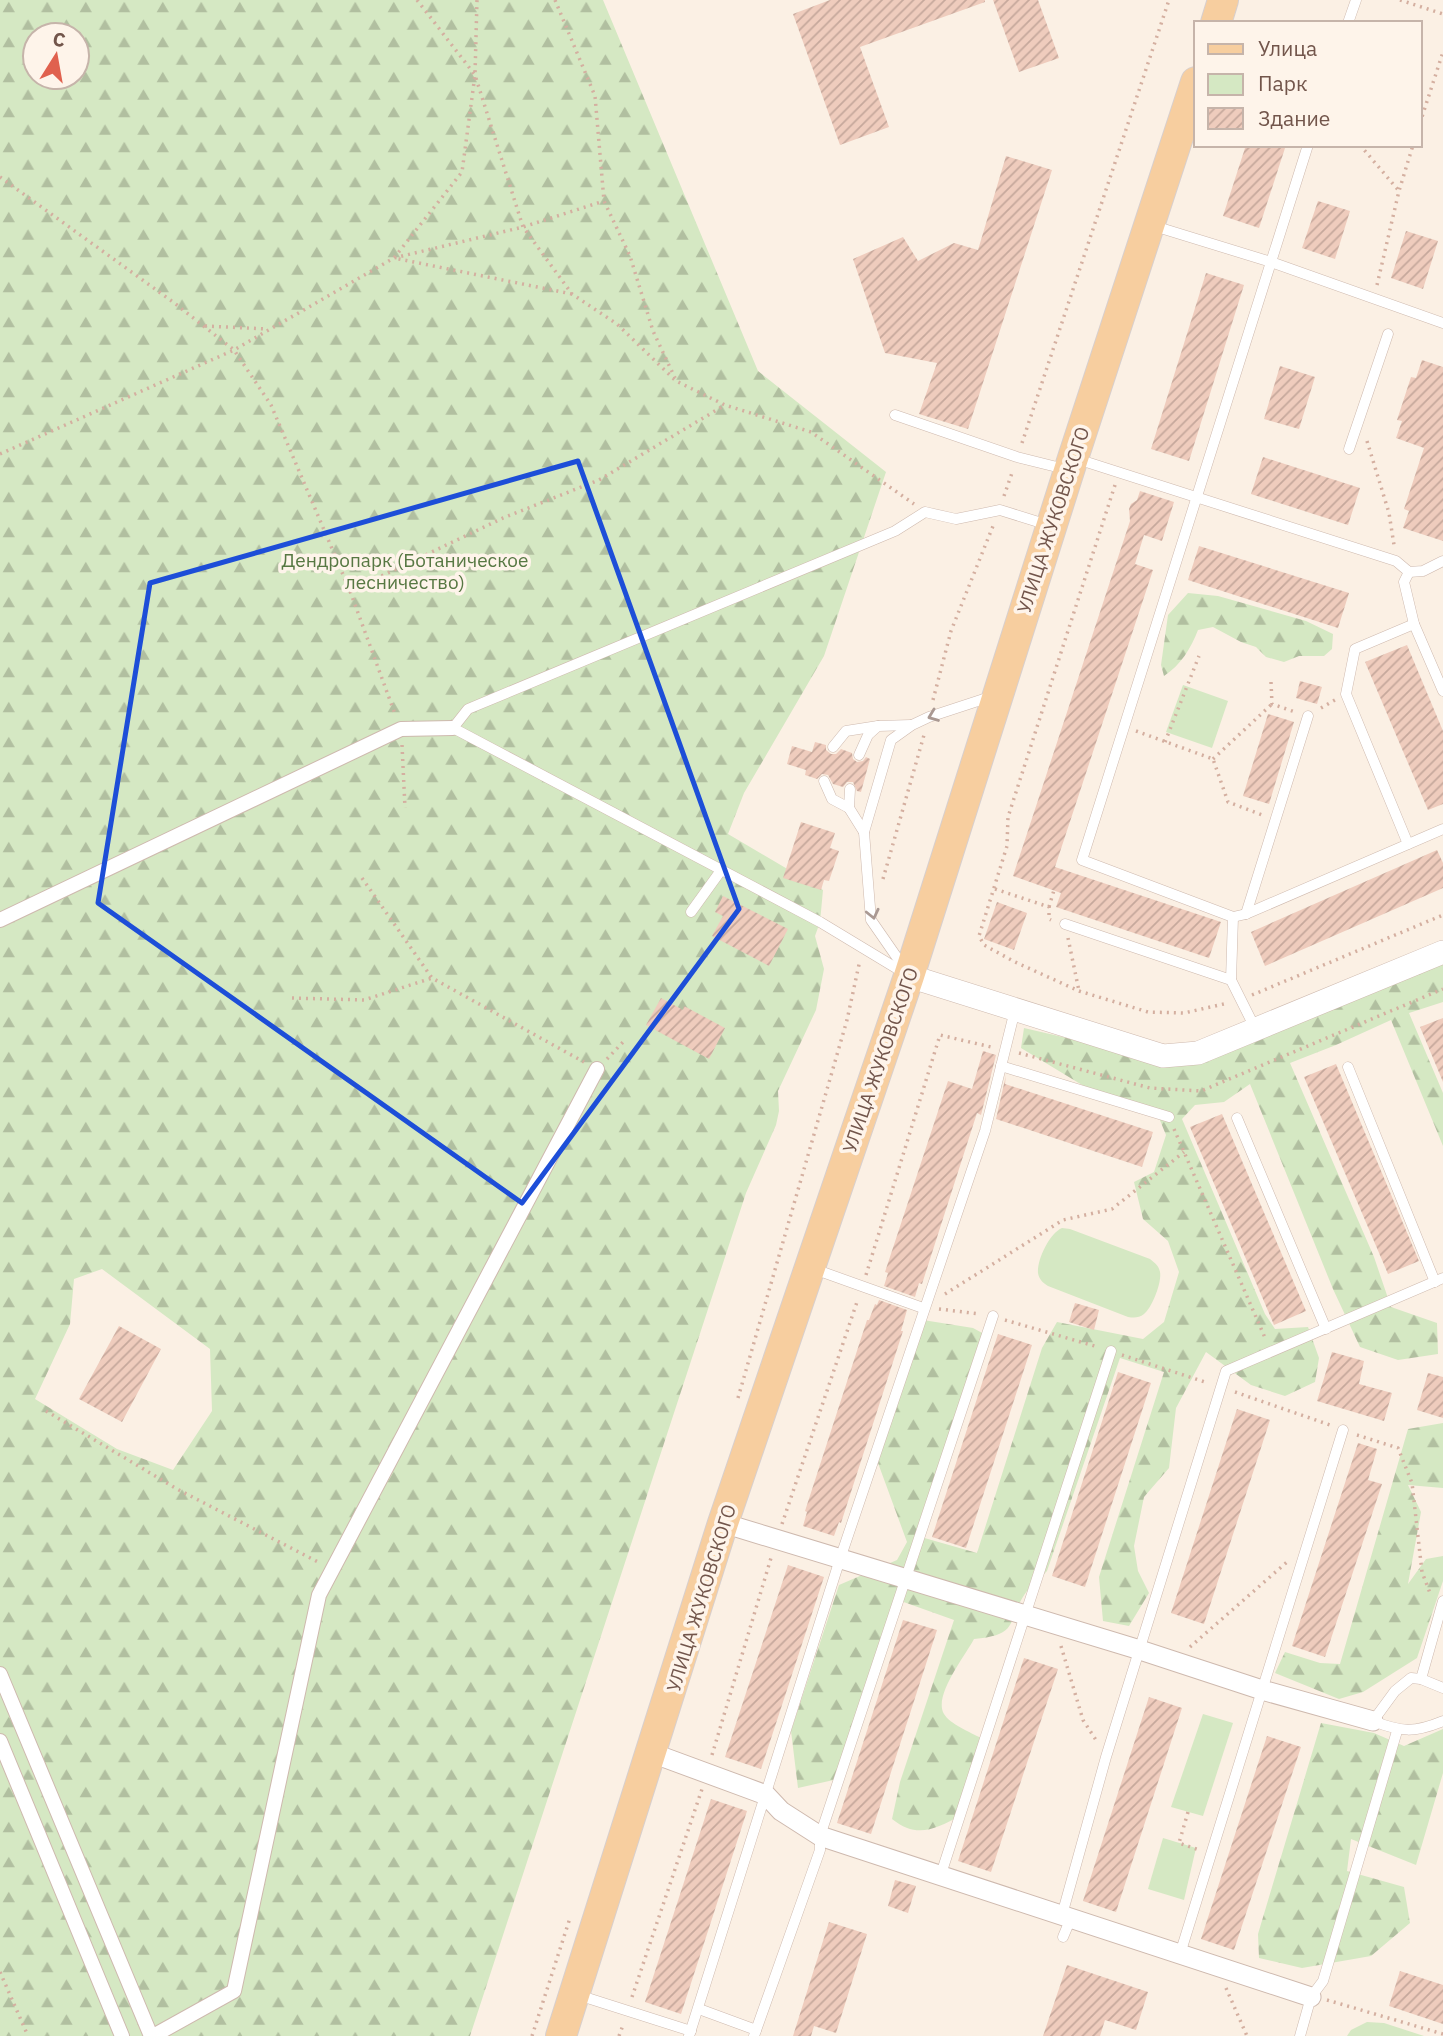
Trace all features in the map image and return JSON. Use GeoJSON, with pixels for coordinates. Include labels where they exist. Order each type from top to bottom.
{"type":"FeatureCollection","features":[{"type":"Feature","properties":{"kind":"main road"},"geometry":{"type":"LineString","coordinates":[[1217,21],[1223,0]]}},
{"type":"Feature","properties":{"kind":"main road","name":"УЛИЦА ЖУКОВСКОГО"},"geometry":{"type":"LineString","coordinates":[[561,2036],[723,1523],[909,976],[1071,464],[1194,88]]}},
{"type":"Feature","properties":{"kind":"street"},"geometry":{"type":"LineString","coordinates":[[0,920],[401,729],[453,728]]}},
{"type":"Feature","properties":{"kind":"street"},"geometry":{"type":"LineString","coordinates":[[909,976],[1163,1056],[1198,1053],[1443,951]]}},
{"type":"Feature","properties":{"kind":"street"},"geometry":{"type":"LineString","coordinates":[[0,1674],[152,2036],[234,1991],[319,1595],[597,1069]]}},
{"type":"Feature","properties":{"kind":"street"},"geometry":{"type":"LineString","coordinates":[[723,1523],[905,1577],[1262,1690],[1373,1721]]}},
{"type":"Feature","properties":{"kind":"street"},"geometry":{"type":"LineString","coordinates":[[0,1741],[122,2036]]}},
{"type":"Feature","properties":{"kind":"street"},"geometry":{"type":"LineString","coordinates":[[652,1753],[766,1795],[781,1811],[820,1836],[1311,1997]]}},
{"type":"Feature","properties":{"kind":"lane"},"geometry":{"type":"LineString","coordinates":[[1349,21],[1356,0]]}},
{"type":"Feature","properties":{"kind":"lane"},"geometry":{"type":"LineString","coordinates":[[1307,147],[1082,860],[1233,917],[1246,914],[1443,830]]}},
{"type":"Feature","properties":{"kind":"lane"},"geometry":{"type":"LineString","coordinates":[[1150,225],[1271,262],[1443,321]]}},
{"type":"Feature","properties":{"kind":"lane"},"geometry":{"type":"LineString","coordinates":[[1349,449],[1388,334]]}},
{"type":"Feature","properties":{"kind":"lane"},"geometry":{"type":"LineString","coordinates":[[895,415],[1017,457],[1119,473],[1396,561],[1409,572],[1423,570],[1443,561]]}},
{"type":"Feature","properties":{"kind":"lane"},"geometry":{"type":"LineString","coordinates":[[909,976],[820,922],[453,728],[468,709],[895,531],[925,512],[956,519],[1000,510],[1051,527]]}},
{"type":"Feature","properties":{"kind":"lane"},"geometry":{"type":"LineString","coordinates":[[1409,572],[1404,582],[1415,624],[1443,691]]}},
{"type":"Feature","properties":{"kind":"lane"},"geometry":{"type":"LineString","coordinates":[[1408,844],[1346,694],[1356,649],[1415,624]]}},
{"type":"Feature","properties":{"kind":"lane"},"geometry":{"type":"LineString","coordinates":[[909,976],[871,920],[864,832],[891,740],[929,717],[997,695]]}},
{"type":"Feature","properties":{"kind":"lane"},"geometry":{"type":"LineString","coordinates":[[1246,914],[1308,716]]}},
{"type":"Feature","properties":{"kind":"lane"},"geometry":{"type":"LineString","coordinates":[[833,747],[846,731],[912,725]]}},
{"type":"Feature","properties":{"kind":"lane"},"geometry":{"type":"LineString","coordinates":[[859,755],[868,735],[878,726]]}},
{"type":"Feature","properties":{"kind":"lane"},"geometry":{"type":"LineString","coordinates":[[824,781],[832,799],[849,808],[864,832]]}},
{"type":"Feature","properties":{"kind":"lane"},"geometry":{"type":"LineString","coordinates":[[849,808],[850,789]]}},
{"type":"Feature","properties":{"kind":"lane"},"geometry":{"type":"LineString","coordinates":[[678,859],[679,847]]}},
{"type":"Feature","properties":{"kind":"lane"},"geometry":{"type":"LineString","coordinates":[[691,912],[722,869]]}},
{"type":"Feature","properties":{"kind":"lane"},"geometry":{"type":"LineString","coordinates":[[1233,917],[1231,980],[1256,1030]]}},
{"type":"Feature","properties":{"kind":"lane"},"geometry":{"type":"LineString","coordinates":[[1065,924],[1231,980]]}},
{"type":"Feature","properties":{"kind":"lane"},"geometry":{"type":"LineString","coordinates":[[575,1994],[690,2033],[840,1559],[923,1307],[985,1131],[1015,1010]]}},
{"type":"Feature","properties":{"kind":"lane"},"geometry":{"type":"LineString","coordinates":[[1001,1066],[1169,1117]]}},
{"type":"Feature","properties":{"kind":"lane"},"geometry":{"type":"LineString","coordinates":[[1063,1937],[1106,1757],[1226,1371],[1439,1280],[1348,1068]]}},
{"type":"Feature","properties":{"kind":"lane"},"geometry":{"type":"LineString","coordinates":[[1237,1118],[1326,1329]]}},
{"type":"Feature","properties":{"kind":"lane"},"geometry":{"type":"LineString","coordinates":[[810,1267],[923,1307]]}},
{"type":"Feature","properties":{"kind":"lane"},"geometry":{"type":"LineString","coordinates":[[699,2009],[755,2033],[820,1850],[820,1836],[993,1316]]}},
{"type":"Feature","properties":{"kind":"lane"},"geometry":{"type":"LineString","coordinates":[[941,1874],[1111,1351]]}},
{"type":"Feature","properties":{"kind":"lane"},"geometry":{"type":"LineString","coordinates":[[1180,1954],[1343,1430]]}},
{"type":"Feature","properties":{"kind":"lane"},"geometry":{"type":"LineString","coordinates":[[1421,1679],[1443,1601]]}},
{"type":"Feature","properties":{"kind":"lane"},"geometry":{"type":"LineString","coordinates":[[1443,1688],[1411,1678],[1395,1691],[1373,1721],[1397,1731],[1432,1726],[1443,1721]]}},
{"type":"Feature","properties":{"kind":"lane"},"geometry":{"type":"LineString","coordinates":[[1300,2036],[1311,1997],[1323,1982],[1397,1731]]}},
{"type":"Feature","properties":{"kind":"path"},"geometry":{"type":"LineString","coordinates":[[417,0],[475,75],[523,227],[572,294],[617,324],[677,381],[725,404],[811,432],[925,512]]}},
{"type":"Feature","properties":{"kind":"path"},"geometry":{"type":"LineString","coordinates":[[394,258],[462,172],[475,75],[477,0]]}},
{"type":"Feature","properties":{"kind":"path"},"geometry":{"type":"LineString","coordinates":[[555,0],[595,96],[604,201],[630,256],[653,331],[677,381]]}},
{"type":"Feature","properties":{"kind":"path"},"geometry":{"type":"LineString","coordinates":[[1400,0],[1443,14]]}},
{"type":"Feature","properties":{"kind":"path"},"geometry":{"type":"LineString","coordinates":[[1422,117],[1443,52]]}},
{"type":"Feature","properties":{"kind":"path"},"geometry":{"type":"LineString","coordinates":[[1362,147],[1398,191]]}},
{"type":"Feature","properties":{"kind":"path"},"geometry":{"type":"LineString","coordinates":[[1374,297],[1398,191],[1412,147]]}},
{"type":"Feature","properties":{"kind":"path"},"geometry":{"type":"LineString","coordinates":[[0,177],[234,350],[271,405],[350,591],[401,729],[405,808]]}},
{"type":"Feature","properties":{"kind":"path"},"geometry":{"type":"LineString","coordinates":[[0,454],[234,350],[394,258],[523,227],[604,201]]}},
{"type":"Feature","properties":{"kind":"path"},"geometry":{"type":"LineString","coordinates":[[394,258],[572,294]]}},
{"type":"Feature","properties":{"kind":"path"},"geometry":{"type":"LineString","coordinates":[[203,326],[270,329]]}},
{"type":"Feature","properties":{"kind":"path"},"geometry":{"type":"LineString","coordinates":[[350,591],[503,518],[598,480],[725,404]]}},
{"type":"Feature","properties":{"kind":"path"},"geometry":{"type":"LineString","coordinates":[[1360,418],[1389,513],[1396,561]]}},
{"type":"Feature","properties":{"kind":"path"},"geometry":{"type":"LineString","coordinates":[[1119,473],[1008,817],[1007,846],[979,936],[984,945],[1079,991],[1147,1012],[1184,1013],[1242,999],[1443,915]]}},
{"type":"Feature","properties":{"kind":"path"},"geometry":{"type":"LineString","coordinates":[[1165,741],[1199,656]]}},
{"type":"Feature","properties":{"kind":"path"},"geometry":{"type":"LineString","coordinates":[[1213,759],[1272,704],[1271,682]]}},
{"type":"Feature","properties":{"kind":"path"},"geometry":{"type":"LineString","coordinates":[[1272,704],[1308,716],[1346,694]]}},
{"type":"Feature","properties":{"kind":"path"},"geometry":{"type":"LineString","coordinates":[[1125,727],[1213,759]]}},
{"type":"Feature","properties":{"kind":"path"},"geometry":{"type":"LineString","coordinates":[[1213,759],[1228,802],[1274,819]]}},
{"type":"Feature","properties":{"kind":"path"},"geometry":{"type":"LineString","coordinates":[[362,878],[432,978],[597,1069],[625,1040]]}},
{"type":"Feature","properties":{"kind":"path"},"geometry":{"type":"LineString","coordinates":[[995,889],[1049,907]]}},
{"type":"Feature","properties":{"kind":"path"},"geometry":{"type":"LineString","coordinates":[[1054,890],[1049,919],[1065,924],[1079,991]]}},
{"type":"Feature","properties":{"kind":"path"},"geometry":{"type":"LineString","coordinates":[[292,998],[364,1000],[432,978]]}},
{"type":"Feature","properties":{"kind":"path"},"geometry":{"type":"LineString","coordinates":[[1150,1088],[1169,1117],[1271,1352]]}},
{"type":"Feature","properties":{"kind":"path"},"geometry":{"type":"LineString","coordinates":[[923,1307],[1063,1220],[1112,1209],[1184,1152]]}},
{"type":"Feature","properties":{"kind":"path"},"geometry":{"type":"LineString","coordinates":[[46,1411],[177,1489],[333,1570]]}},
{"type":"Feature","properties":{"kind":"path"},"geometry":{"type":"LineString","coordinates":[[1172,1662],[1307,1545]]}},
{"type":"Feature","properties":{"kind":"path"},"geometry":{"type":"LineString","coordinates":[[1055,1624],[1083,1720],[1106,1757]]}},
{"type":"Feature","properties":{"kind":"path"},"geometry":{"type":"LineString","coordinates":[[1188,1812],[1179,1843],[1211,1854]]}},
{"type":"Feature","properties":{"kind":"path"},"geometry":{"type":"LineString","coordinates":[[0,1972],[28,2036]]}},
{"type":"Feature","properties":{"kind":"path"},"geometry":{"type":"LineString","coordinates":[[1311,1997],[1443,2034]]}},
{"type":"Feature","properties":{"kind":"highlighted area"},"geometry":{"type":"Polygon","coordinates":[[[578,461],[739,909],[522,1203],[98,903],[150,583],[578,461]]]}},
{"type":"Feature","properties":{"kind":"green space","name":"Дендропарк (Ботаническое лесничество)"},"geometry":{"type":"Polygon","coordinates":[[[0,0],[603,0],[758,371],[886,472],[824,656],[744,793],[728,834],[823,890],[820,922],[815,936],[824,969],[816,1010],[778,1091],[779,1111],[776,1125],[746,1193],[470,2036],[0,2036],[0,0]],[[102,1269],[74,1279],[70,1324],[35,1399],[117,1449],[173,1470],[212,1411],[210,1349],[102,1269]]]}},
{"type":"Feature","properties":{"kind":"green space"},"geometry":{"type":"Polygon","coordinates":[[[1188,593],[1218,596],[1306,621],[1333,634],[1332,649],[1324,656],[1299,656],[1284,662],[1266,657],[1256,647],[1213,627],[1198,630],[1185,656],[1164,676],[1161,665],[1168,615],[1188,593]]]}},
{"type":"Feature","properties":{"kind":"green space"},"geometry":{"type":"Polygon","coordinates":[[[1183,685],[1228,701],[1212,748],[1166,732],[1183,685]]]}},
{"type":"Feature","properties":{"kind":"green space"},"geometry":{"type":"Polygon","coordinates":[[[1443,959],[1443,1002],[1409,1013],[1443,1093],[1443,1146],[1391,1020],[1290,1063],[1374,1257],[1391,1307],[1437,1323],[1438,1354],[1398,1360],[1360,1347],[1333,1289],[1250,1084],[1224,1102],[1195,1105],[1182,1119],[1265,1314],[1275,1329],[1308,1327],[1319,1358],[1315,1382],[1285,1396],[1251,1385],[1206,1352],[1176,1408],[1169,1468],[1144,1497],[1134,1546],[1138,1571],[1149,1593],[1129,1626],[1103,1621],[1099,1577],[1164,1372],[1120,1358],[1047,1571],[1027,1591],[1006,1630],[989,1637],[974,1639],[946,1687],[942,1706],[944,1714],[955,1724],[981,1738],[960,1816],[926,1830],[910,1829],[892,1819],[900,1782],[954,1620],[898,1600],[838,1779],[798,1788],[791,1731],[839,1585],[897,1560],[907,1542],[878,1463],[923,1320],[973,1328],[986,1335],[921,1537],[977,1553],[1042,1348],[1057,1322],[1143,1339],[1164,1322],[1179,1272],[1168,1241],[1143,1219],[1134,1182],[1154,1172],[1166,1135],[1155,1108],[1087,1088],[1021,1048],[1024,1028],[1166,1061],[1443,959]]]}},
{"type":"Feature","properties":{"kind":"green space"},"geometry":{"type":"Polygon","coordinates":[[[1062,1228],[1150,1259],[1159,1268],[1158,1288],[1144,1314],[1128,1317],[1043,1282],[1038,1273],[1042,1254],[1053,1235],[1062,1228]]]}},
{"type":"Feature","properties":{"kind":"green space"},"geometry":{"type":"Polygon","coordinates":[[[1443,1423],[1443,1488],[1408,1485],[1421,1512],[1408,1584],[1426,1559],[1443,1556],[1443,1581],[1417,1658],[1363,1692],[1339,1699],[1275,1673],[1285,1652],[1320,1663],[1340,1664],[1408,1429],[1443,1423]]]}},
{"type":"Feature","properties":{"kind":"green space"},"geometry":{"type":"Polygon","coordinates":[[[1203,1714],[1233,1723],[1203,1816],[1171,1807],[1203,1714]]]}},
{"type":"Feature","properties":{"kind":"green space"},"geometry":{"type":"Polygon","coordinates":[[[1321,1723],[1374,1733],[1404,1746],[1443,1729],[1443,1773],[1416,1865],[1351,1839],[1347,1871],[1404,1887],[1410,1923],[1371,1956],[1302,1968],[1259,1958],[1258,1934],[1321,1723]]]}},
{"type":"Feature","properties":{"kind":"green space"},"geometry":{"type":"Polygon","coordinates":[[[1163,1838],[1196,1848],[1184,1900],[1148,1889],[1163,1838]]]}},
{"type":"Feature","properties":{"kind":"green space"},"geometry":{"type":"Polygon","coordinates":[[[1367,2022],[1384,2023],[1424,2036],[1347,2036],[1351,2030],[1367,2022]]]}},
{"type":"Feature","properties":{"kind":"building"},"geometry":{"type":"Polygon","coordinates":[[[830,0],[985,2],[860,47],[889,127],[840,145],[793,14],[830,0]]]}},
{"type":"Feature","properties":{"kind":"building"},"geometry":{"type":"Polygon","coordinates":[[[993,0],[1038,0],[1059,58],[1019,72],[993,0]]]}},
{"type":"Feature","properties":{"kind":"building"},"geometry":{"type":"Polygon","coordinates":[[[1245,147],[1285,147],[1259,228],[1223,216],[1245,147]]]}},
{"type":"Feature","properties":{"kind":"building"},"geometry":{"type":"Polygon","coordinates":[[[1006,156],[1052,170],[968,429],[919,414],[937,363],[885,353],[853,259],[903,237],[918,261],[954,243],[978,250],[1006,156]]]}},
{"type":"Feature","properties":{"kind":"building"},"geometry":{"type":"Polygon","coordinates":[[[1318,201],[1350,211],[1335,259],[1302,248],[1318,201]]]}},
{"type":"Feature","properties":{"kind":"building"},"geometry":{"type":"Polygon","coordinates":[[[1406,231],[1438,241],[1423,289],[1391,278],[1406,231]]]}},
{"type":"Feature","properties":{"kind":"building"},"geometry":{"type":"Polygon","coordinates":[[[1206,273],[1244,285],[1189,461],[1151,449],[1206,273]]]}},
{"type":"Feature","properties":{"kind":"building"},"geometry":{"type":"Polygon","coordinates":[[[1422,360],[1443,367],[1443,541],[1403,528],[1409,511],[1404,509],[1424,448],[1396,438],[1402,421],[1397,420],[1411,377],[1416,378],[1422,360]]]}},
{"type":"Feature","properties":{"kind":"building"},"geometry":{"type":"Polygon","coordinates":[[[1280,366],[1315,377],[1299,429],[1264,419],[1280,366]]]}},
{"type":"Feature","properties":{"kind":"building"},"geometry":{"type":"Polygon","coordinates":[[[1263,457],[1360,488],[1348,525],[1251,494],[1263,457]]]}},
{"type":"Feature","properties":{"kind":"building"},"geometry":{"type":"Polygon","coordinates":[[[1140,491],[1174,502],[1162,541],[1144,535],[1135,564],[1153,570],[1055,867],[1221,922],[1209,958],[1056,907],[1061,893],[1013,876],[1130,521],[1129,509],[1137,500],[1140,491]]]}},
{"type":"Feature","properties":{"kind":"building"},"geometry":{"type":"Polygon","coordinates":[[[1199,546],[1349,593],[1338,628],[1188,580],[1199,546]]]}},
{"type":"Feature","properties":{"kind":"building"},"geometry":{"type":"Polygon","coordinates":[[[1407,645],[1443,731],[1443,804],[1428,810],[1365,662],[1407,645]]]}},
{"type":"Feature","properties":{"kind":"building"},"geometry":{"type":"Polygon","coordinates":[[[1300,681],[1322,687],[1317,704],[1296,698],[1300,681]]]}},
{"type":"Feature","properties":{"kind":"building"},"geometry":{"type":"Polygon","coordinates":[[[1268,714],[1294,722],[1269,804],[1243,796],[1268,714]]]}},
{"type":"Feature","properties":{"kind":"building"},"geometry":{"type":"Polygon","coordinates":[[[815,742],[826,745],[826,750],[831,754],[836,754],[841,749],[852,753],[857,762],[866,757],[870,759],[861,792],[857,791],[853,782],[847,782],[843,787],[833,784],[828,775],[822,774],[817,779],[805,775],[806,770],[787,764],[792,746],[812,752],[815,742]]]}},
{"type":"Feature","properties":{"kind":"building"},"geometry":{"type":"Polygon","coordinates":[[[801,822],[835,833],[830,848],[839,851],[829,881],[824,880],[821,890],[783,878],[801,822]]]}},
{"type":"Feature","properties":{"kind":"building"},"geometry":{"type":"Polygon","coordinates":[[[1437,850],[1443,863],[1443,888],[1265,966],[1251,932],[1437,850]]]}},
{"type":"Feature","properties":{"kind":"building"},"geometry":{"type":"Polygon","coordinates":[[[723,896],[788,929],[769,966],[712,936],[723,916],[715,912],[723,896]]]}},
{"type":"Feature","properties":{"kind":"building"},"geometry":{"type":"Polygon","coordinates":[[[997,902],[1027,913],[1014,950],[984,939],[997,902]]]}},
{"type":"Feature","properties":{"kind":"building"},"geometry":{"type":"Polygon","coordinates":[[[661,998],[683,1010],[684,1006],[725,1028],[709,1059],[646,1025],[661,998]]]}},
{"type":"Feature","properties":{"kind":"building"},"geometry":{"type":"Polygon","coordinates":[[[1443,1018],[1443,1082],[1420,1027],[1443,1018]]]}},
{"type":"Feature","properties":{"kind":"building"},"geometry":{"type":"Polygon","coordinates":[[[983,1051],[996,1055],[981,1115],[977,1113],[922,1284],[919,1283],[915,1297],[884,1286],[888,1273],[885,1272],[948,1081],[972,1089],[983,1051]]]}},
{"type":"Feature","properties":{"kind":"building"},"geometry":{"type":"Polygon","coordinates":[[[1336,1064],[1419,1261],[1388,1274],[1304,1077],[1336,1064]]]}},
{"type":"Feature","properties":{"kind":"building"},"geometry":{"type":"Polygon","coordinates":[[[1006,1075],[1005,1084],[1153,1132],[1142,1167],[996,1119],[1006,1075]]]}},
{"type":"Feature","properties":{"kind":"building"},"geometry":{"type":"Polygon","coordinates":[[[1222,1114],[1306,1311],[1274,1325],[1190,1127],[1222,1114]]]}},
{"type":"Feature","properties":{"kind":"building"},"geometry":{"type":"Polygon","coordinates":[[[879,1300],[907,1310],[903,1331],[841,1523],[839,1522],[834,1536],[803,1526],[807,1512],[805,1511],[867,1320],[879,1300]]]}},
{"type":"Feature","properties":{"kind":"building"},"geometry":{"type":"Polygon","coordinates":[[[1075,1303],[1099,1310],[1094,1330],[1069,1322],[1075,1303]]]}},
{"type":"Feature","properties":{"kind":"building"},"geometry":{"type":"Polygon","coordinates":[[[119,1326],[161,1349],[122,1422],[79,1399],[119,1326]]]}},
{"type":"Feature","properties":{"kind":"building"},"geometry":{"type":"Polygon","coordinates":[[[998,1334],[1032,1345],[966,1548],[932,1537],[998,1334]]]}},
{"type":"Feature","properties":{"kind":"building"},"geometry":{"type":"Polygon","coordinates":[[[1332,1352],[1364,1361],[1359,1384],[1392,1393],[1384,1421],[1317,1401],[1332,1352]]]}},
{"type":"Feature","properties":{"kind":"building"},"geometry":{"type":"Polygon","coordinates":[[[1118,1372],[1151,1383],[1085,1587],[1052,1576],[1118,1372]]]}},
{"type":"Feature","properties":{"kind":"building"},"geometry":{"type":"Polygon","coordinates":[[[1428,1373],[1443,1377],[1443,1418],[1417,1410],[1428,1373]]]}},
{"type":"Feature","properties":{"kind":"building"},"geometry":{"type":"Polygon","coordinates":[[[1237,1409],[1270,1420],[1204,1624],[1171,1613],[1237,1409]]]}},
{"type":"Feature","properties":{"kind":"building"},"geometry":{"type":"Polygon","coordinates":[[[1358,1443],[1377,1449],[1368,1480],[1382,1484],[1325,1657],[1292,1646],[1358,1443]]]}},
{"type":"Feature","properties":{"kind":"building"},"geometry":{"type":"Polygon","coordinates":[[[788,1565],[824,1577],[761,1769],[725,1757],[788,1565]]]}},
{"type":"Feature","properties":{"kind":"building"},"geometry":{"type":"Polygon","coordinates":[[[903,1620],[937,1630],[871,1834],[837,1823],[903,1620]]]}},
{"type":"Feature","properties":{"kind":"building"},"geometry":{"type":"Polygon","coordinates":[[[1024,1658],[1058,1669],[991,1872],[958,1861],[1024,1658]]]}},
{"type":"Feature","properties":{"kind":"building"},"geometry":{"type":"Polygon","coordinates":[[[1149,1697],[1182,1708],[1116,1912],[1083,1901],[1149,1697]]]}},
{"type":"Feature","properties":{"kind":"building"},"geometry":{"type":"Polygon","coordinates":[[[1267,1736],[1301,1747],[1234,1950],[1201,1939],[1267,1736]]]}},
{"type":"Feature","properties":{"kind":"building"},"geometry":{"type":"Polygon","coordinates":[[[711,1799],[747,1811],[681,2014],[645,2002],[711,1799]]]}},
{"type":"Feature","properties":{"kind":"building"},"geometry":{"type":"Polygon","coordinates":[[[895,1880],[916,1886],[908,1913],[888,1906],[895,1880]]]}},
{"type":"Feature","properties":{"kind":"building"},"geometry":{"type":"Polygon","coordinates":[[[829,1922],[867,1934],[836,2033],[814,2026],[811,2036],[793,2036],[829,1922]]]}},
{"type":"Feature","properties":{"kind":"building"},"geometry":{"type":"Polygon","coordinates":[[[1067,1965],[1148,1992],[1136,2030],[1105,2020],[1100,2036],[1043,2036],[1067,1965]]]}},
{"type":"Feature","properties":{"kind":"building"},"geometry":{"type":"Polygon","coordinates":[[[1400,1971],[1443,1985],[1443,2024],[1389,2006],[1400,1971]]]}}]}
